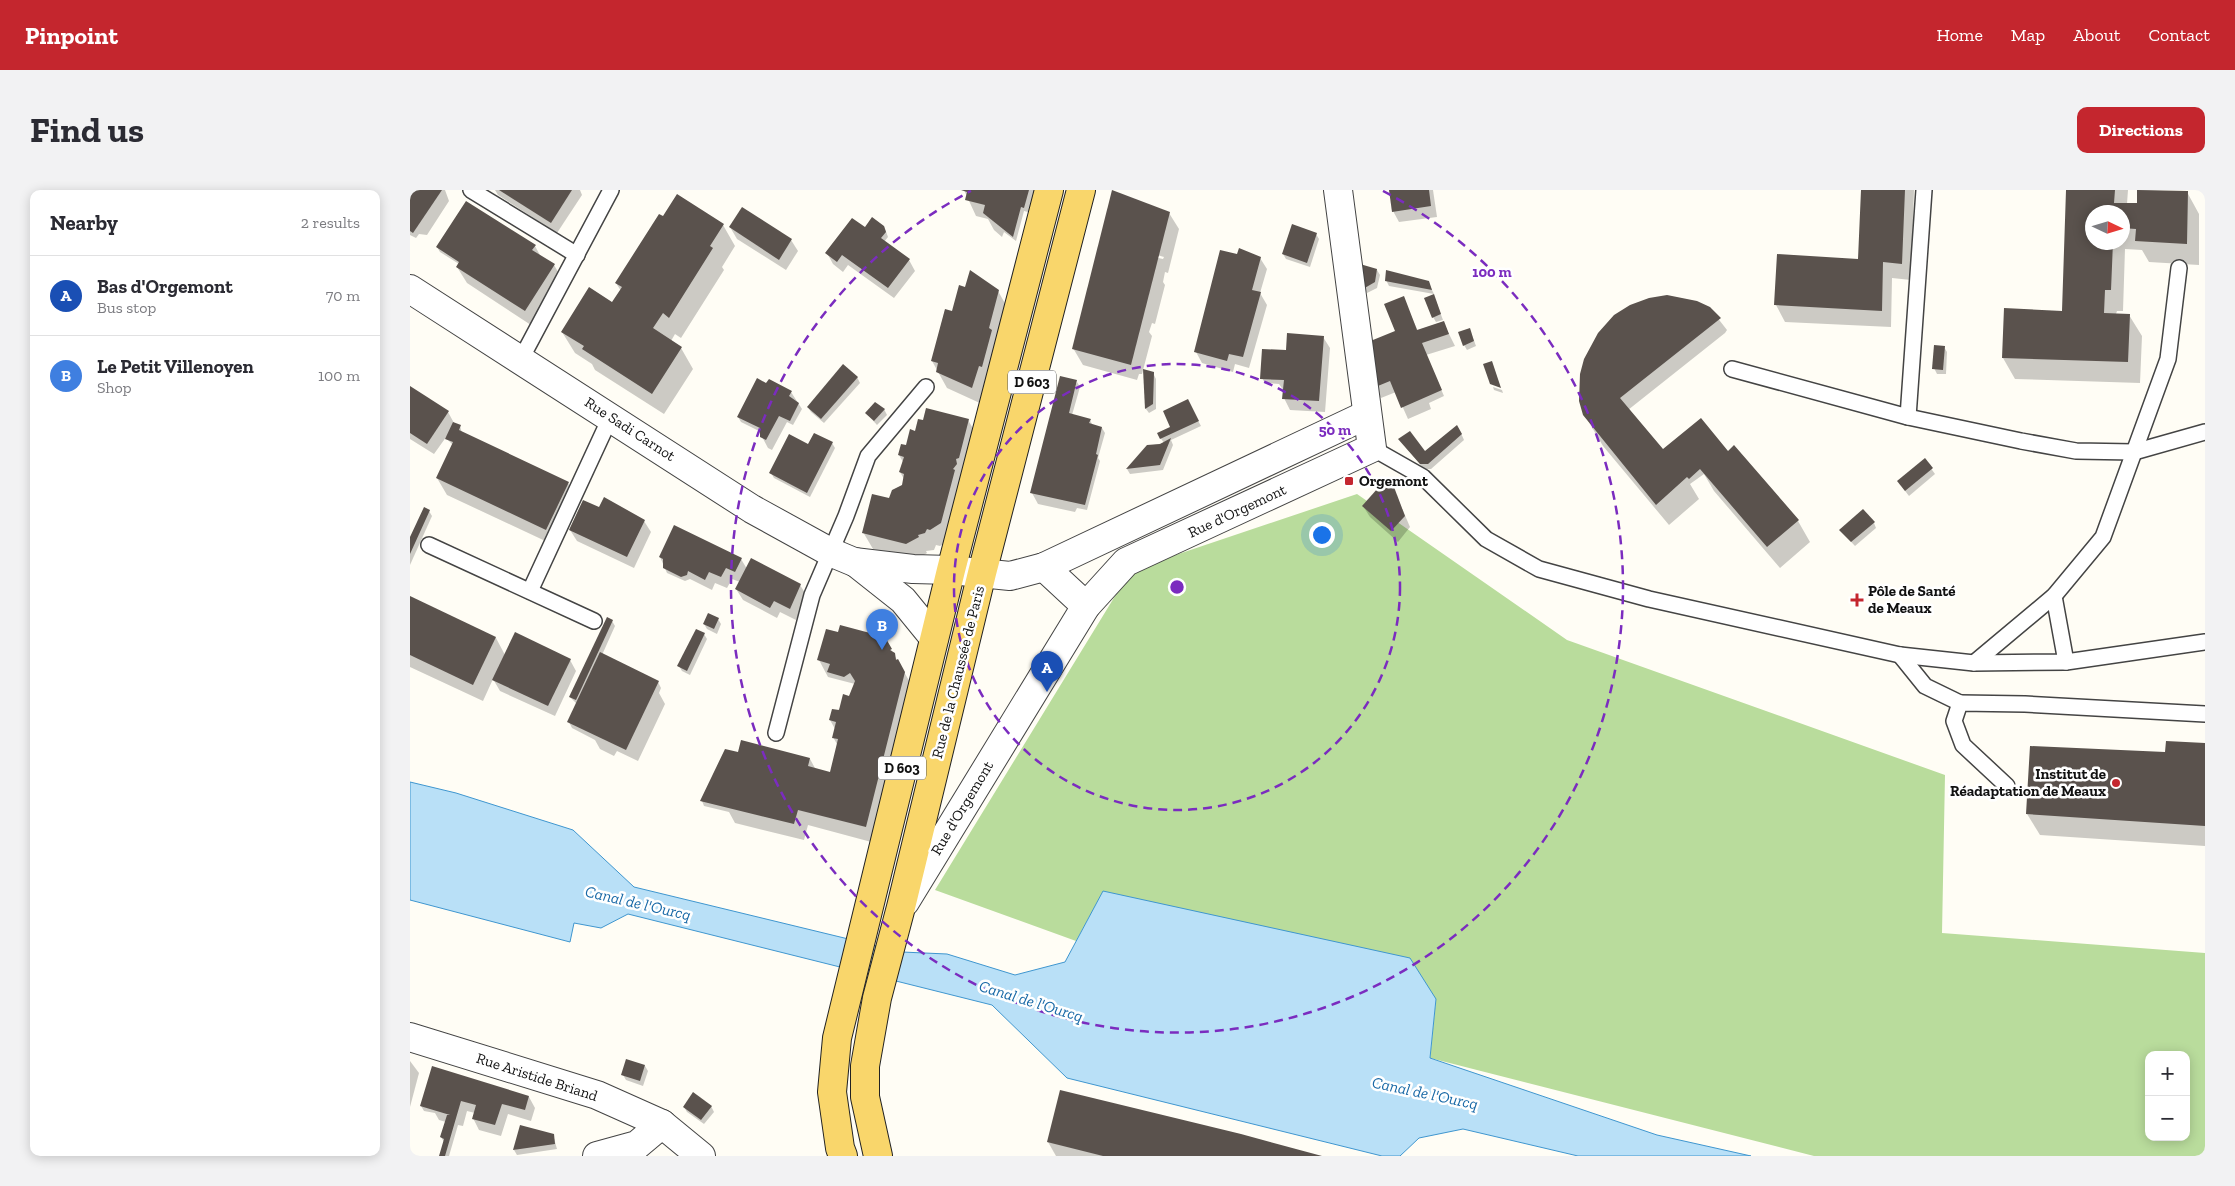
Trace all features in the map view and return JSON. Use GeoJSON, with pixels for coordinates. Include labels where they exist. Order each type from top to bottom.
{"type":"FeatureCollection","features":[{"type":"Feature","properties":{"kind":"main road","name":"Rue de la Chaussée de Paris"},"geometry":{"type":"LineString","coordinates":[[843,1156],[840,1148],[832,1092],[837,1038],[847,990],[951,570],[1049,190]]}},
{"type":"Feature","properties":{"kind":"main road","name":"Rue de la Chaussée de Paris"},"geometry":{"type":"LineString","coordinates":[[878,1156],[865,1097],[865,1066],[877,998],[901,908],[982,573],[1081,190]]}},
{"type":"Feature","properties":{"kind":"street"},"geometry":{"type":"LineString","coordinates":[[1338,190],[1366,415],[1372,448]]}},
{"type":"Feature","properties":{"kind":"street","name":"Rue Sadi Carnot"},"geometry":{"type":"LineString","coordinates":[[410,289],[611,416],[752,509],[842,557],[904,600],[934,638]]}},
{"type":"Feature","properties":{"kind":"street","name":"Rue d'Orgemont"},"geometry":{"type":"LineString","coordinates":[[982,573],[1010,576],[1044,567],[1366,415]]}},
{"type":"Feature","properties":{"kind":"street","name":"Rue d'Orgemont"},"geometry":{"type":"LineString","coordinates":[[901,908],[1086,606],[1126,562],[1372,448]]}},
{"type":"Feature","properties":{"kind":"street","name":"Rue Sadi Carnot"},"geometry":{"type":"LineString","coordinates":[[842,557],[913,569],[982,573]]}},
{"type":"Feature","properties":{"kind":"street"},"geometry":{"type":"LineString","coordinates":[[1044,567],[1086,606]]}},
{"type":"Feature","properties":{"kind":"street","name":"Rue Aristide Briand"},"geometry":{"type":"LineString","coordinates":[[410,1037],[597,1095],[662,1124],[701,1156]]}},
{"type":"Feature","properties":{"kind":"street"},"geometry":{"type":"LineString","coordinates":[[597,1156],[637,1145],[662,1124]]}},
{"type":"Feature","properties":{"kind":"lane"},"geometry":{"type":"LineString","coordinates":[[471,190],[577,255]]}},
{"type":"Feature","properties":{"kind":"lane"},"geometry":{"type":"LineString","coordinates":[[521,359],[611,190]]}},
{"type":"Feature","properties":{"kind":"lane"},"geometry":{"type":"LineString","coordinates":[[1908,417],[1924,190]]}},
{"type":"Feature","properties":{"kind":"lane"},"geometry":{"type":"LineString","coordinates":[[1974,663],[2054,596],[2103,537],[2168,360],[2179,268]]}},
{"type":"Feature","properties":{"kind":"lane"},"geometry":{"type":"LineString","coordinates":[[1732,369],[1908,417],[2021,442],[2076,451],[2134,452],[2205,432]]}},
{"type":"Feature","properties":{"kind":"lane"},"geometry":{"type":"LineString","coordinates":[[776,733],[812,595],[842,557],[868,456],[926,387]]}},
{"type":"Feature","properties":{"kind":"lane"},"geometry":{"type":"LineString","coordinates":[[530,591],[611,416]]}},
{"type":"Feature","properties":{"kind":"lane"},"geometry":{"type":"LineString","coordinates":[[1372,448],[1424,477],[1486,539],[1539,569],[1648,599],[1900,655],[1974,663],[2066,662],[2205,642]]}},
{"type":"Feature","properties":{"kind":"lane"},"geometry":{"type":"LineString","coordinates":[[429,545],[594,621]]}},
{"type":"Feature","properties":{"kind":"lane"},"geometry":{"type":"LineString","coordinates":[[2054,596],[2066,662]]}},
{"type":"Feature","properties":{"kind":"lane"},"geometry":{"type":"LineString","coordinates":[[1900,655],[1925,686],[1960,703],[2025,704],[2205,714]]}},
{"type":"Feature","properties":{"kind":"lane"},"geometry":{"type":"LineString","coordinates":[[1960,703],[1954,721],[1963,745],[2007,786]]}},
{"type":"Feature","properties":{"kind":"green space"},"geometry":{"type":"Polygon","coordinates":[[[1357,494],[1567,640],[1945,775],[1942,933],[2205,953],[2205,1156],[1814,1156],[1430,1058],[1436,999],[1103,892],[1076,941],[935,890],[1131,570],[1357,494]]]}},
{"type":"Feature","properties":{"kind":"water","name":"Canal de l'Ourcq"},"geometry":{"type":"Polygon","coordinates":[[[410,782],[456,793],[573,830],[634,887],[902,952],[947,954],[1015,975],[1065,962],[1103,891],[1410,958],[1436,999],[1430,1058],[1657,1135],[1751,1156],[1578,1156],[1463,1129],[1419,1138],[1400,1156],[1382,1156],[1067,1078],[992,1005],[628,914],[601,928],[574,923],[570,942],[410,900],[410,782]]]}},
{"type":"Feature","properties":{"kind":"building"},"geometry":{"type":"Polygon","coordinates":[[[410,190],[442,190],[413,233],[410,231],[410,190]]]}},
{"type":"Feature","properties":{"kind":"building"},"geometry":{"type":"Polygon","coordinates":[[[499,190],[572,190],[551,223],[499,190]]]}},
{"type":"Feature","properties":{"kind":"building"},"geometry":{"type":"Polygon","coordinates":[[[961,190],[1029,190],[1024,208],[1021,207],[1013,237],[983,213],[985,205],[965,200],[967,192],[961,190]]]}},
{"type":"Feature","properties":{"kind":"building"},"geometry":{"type":"Polygon","coordinates":[[[1112,190],[1170,212],[1131,365],[1072,349],[1112,190]]]}},
{"type":"Feature","properties":{"kind":"building"},"geometry":{"type":"Polygon","coordinates":[[[1389,190],[1429,190],[1431,206],[1392,212],[1389,190]]]}},
{"type":"Feature","properties":{"kind":"building"},"geometry":{"type":"Polygon","coordinates":[[[1861,190],[1905,190],[1902,264],[1883,262],[1882,311],[1774,305],[1777,254],[1858,259],[1861,190]]]}},
{"type":"Feature","properties":{"kind":"building"},"geometry":{"type":"Polygon","coordinates":[[[2066,190],[2115,190],[2114,203],[2137,203],[2137,190],[2188,191],[2187,244],[2135,241],[2136,229],[2130,229],[2130,205],[2085,205],[2085,250],[2113,250],[2111,290],[2105,290],[2104,313],[2130,314],[2128,362],[2002,358],[2004,308],[2062,311],[2066,190]]]}},
{"type":"Feature","properties":{"kind":"building"},"geometry":{"type":"Polygon","coordinates":[[[677,194],[724,224],[710,246],[713,248],[669,318],[663,313],[653,328],[682,347],[652,394],[582,349],[584,346],[561,332],[589,287],[612,302],[622,287],[615,283],[659,214],[663,216],[677,194]]]}},
{"type":"Feature","properties":{"kind":"building"},"geometry":{"type":"Polygon","coordinates":[[[466,201],[536,245],[532,250],[555,264],[525,311],[456,267],[459,262],[436,247],[466,201]]]}},
{"type":"Feature","properties":{"kind":"building"},"geometry":{"type":"Polygon","coordinates":[[[742,207],[792,239],[779,260],[729,227],[742,207]]]}},
{"type":"Feature","properties":{"kind":"building"},"geometry":{"type":"Polygon","coordinates":[[[872,217],[884,226],[886,232],[881,238],[910,259],[888,288],[842,255],[837,262],[825,253],[852,218],[865,227],[872,217]]]}},
{"type":"Feature","properties":{"kind":"building"},"geometry":{"type":"Polygon","coordinates":[[[1292,224],[1317,233],[1307,263],[1282,254],[1292,224]]]}},
{"type":"Feature","properties":{"kind":"building"},"geometry":{"type":"Polygon","coordinates":[[[1239,248],[1261,257],[1252,290],[1261,292],[1243,357],[1229,354],[1227,361],[1194,352],[1220,250],[1237,254],[1239,248]]]}},
{"type":"Feature","properties":{"kind":"building"},"geometry":{"type":"Polygon","coordinates":[[[1360,264],[1377,269],[1375,282],[1363,289],[1360,264]]]}},
{"type":"Feature","properties":{"kind":"building"},"geometry":{"type":"Polygon","coordinates":[[[970,270],[999,290],[989,328],[992,330],[982,367],[979,366],[972,388],[936,372],[938,363],[931,361],[945,309],[952,311],[959,285],[965,287],[970,270]]]}},
{"type":"Feature","properties":{"kind":"building"},"geometry":{"type":"Polygon","coordinates":[[[1386,270],[1429,281],[1432,290],[1385,281],[1386,270]]]}},
{"type":"Feature","properties":{"kind":"building"},"geometry":{"type":"Polygon","coordinates":[[[1434,294],[1441,314],[1432,318],[1424,298],[1434,294]]]}},
{"type":"Feature","properties":{"kind":"building"},"geometry":{"type":"Polygon","coordinates":[[[1667,295],[1697,301],[1710,307],[1721,318],[1620,398],[1663,449],[1701,418],[1728,451],[1734,445],[1799,520],[1767,547],[1700,469],[1689,479],[1687,477],[1656,505],[1583,415],[1579,401],[1580,374],[1584,359],[1598,333],[1614,315],[1630,305],[1649,298],[1667,295]]]}},
{"type":"Feature","properties":{"kind":"building"},"geometry":{"type":"Polygon","coordinates":[[[1404,296],[1417,330],[1444,321],[1449,334],[1422,343],[1442,390],[1401,408],[1390,381],[1373,388],[1368,342],[1395,331],[1384,304],[1404,296]]]}},
{"type":"Feature","properties":{"kind":"building"},"geometry":{"type":"Polygon","coordinates":[[[1470,328],[1474,341],[1463,346],[1458,332],[1470,328]]]}},
{"type":"Feature","properties":{"kind":"building"},"geometry":{"type":"Polygon","coordinates":[[[1287,333],[1324,336],[1319,401],[1282,399],[1284,380],[1260,379],[1262,349],[1286,350],[1287,333]]]}},
{"type":"Feature","properties":{"kind":"building"},"geometry":{"type":"Polygon","coordinates":[[[1934,345],[1945,346],[1943,370],[1932,369],[1934,345]]]}},
{"type":"Feature","properties":{"kind":"building"},"geometry":{"type":"Polygon","coordinates":[[[1492,361],[1501,388],[1490,384],[1483,364],[1492,361]]]}},
{"type":"Feature","properties":{"kind":"building"},"geometry":{"type":"Polygon","coordinates":[[[843,364],[858,377],[821,419],[807,407],[843,364]]]}},
{"type":"Feature","properties":{"kind":"building"},"geometry":{"type":"Polygon","coordinates":[[[1143,369],[1154,372],[1153,404],[1145,409],[1143,369]]]}},
{"type":"Feature","properties":{"kind":"building"},"geometry":{"type":"Polygon","coordinates":[[[1060,376],[1077,380],[1069,413],[1091,419],[1089,423],[1102,427],[1096,454],[1098,455],[1085,505],[1030,493],[1060,376]]]}},
{"type":"Feature","properties":{"kind":"building"},"geometry":{"type":"Polygon","coordinates":[[[757,378],[766,383],[769,379],[792,391],[789,396],[799,403],[790,421],[779,416],[766,440],[760,437],[760,428],[737,417],[757,378]]]}},
{"type":"Feature","properties":{"kind":"building"},"geometry":{"type":"Polygon","coordinates":[[[410,386],[449,411],[427,444],[410,433],[410,386]]]}},
{"type":"Feature","properties":{"kind":"building"},"geometry":{"type":"Polygon","coordinates":[[[1188,399],[1199,421],[1160,439],[1157,433],[1170,427],[1163,411],[1188,399]]]}},
{"type":"Feature","properties":{"kind":"building"},"geometry":{"type":"Polygon","coordinates":[[[875,402],[885,409],[874,421],[865,413],[875,402]]]}},
{"type":"Feature","properties":{"kind":"building"},"geometry":{"type":"Polygon","coordinates":[[[926,408],[969,419],[959,458],[956,459],[957,464],[953,469],[955,470],[941,523],[930,530],[927,529],[925,533],[918,535],[919,537],[906,544],[862,533],[872,494],[889,498],[892,490],[902,485],[904,474],[899,472],[904,457],[898,455],[901,444],[906,445],[910,429],[915,431],[918,419],[923,420],[926,408]]]}},
{"type":"Feature","properties":{"kind":"building"},"geometry":{"type":"Polygon","coordinates":[[[453,422],[461,425],[459,430],[569,482],[546,530],[436,478],[453,442],[445,439],[453,422]]]}},
{"type":"Feature","properties":{"kind":"building"},"geometry":{"type":"Polygon","coordinates":[[[1457,425],[1462,434],[1428,464],[1420,464],[1398,439],[1410,431],[1425,451],[1457,425]]]}},
{"type":"Feature","properties":{"kind":"building"},"geometry":{"type":"Polygon","coordinates":[[[814,433],[833,442],[807,493],[769,473],[789,434],[808,444],[814,433]]]}},
{"type":"Feature","properties":{"kind":"building"},"geometry":{"type":"Polygon","coordinates":[[[1171,438],[1160,465],[1126,469],[1147,445],[1160,444],[1171,438]]]}},
{"type":"Feature","properties":{"kind":"building"},"geometry":{"type":"Polygon","coordinates":[[[1925,458],[1933,468],[1905,491],[1897,481],[1925,458]]]}},
{"type":"Feature","properties":{"kind":"building"},"geometry":{"type":"Polygon","coordinates":[[[1386,479],[1394,487],[1405,516],[1391,531],[1362,506],[1386,479]]]}},
{"type":"Feature","properties":{"kind":"building"},"geometry":{"type":"Polygon","coordinates":[[[604,497],[645,520],[627,557],[569,530],[583,500],[599,507],[604,497]]]}},
{"type":"Feature","properties":{"kind":"building"},"geometry":{"type":"Polygon","coordinates":[[[424,507],[430,510],[410,554],[410,537],[424,507]]]}},
{"type":"Feature","properties":{"kind":"building"},"geometry":{"type":"Polygon","coordinates":[[[1863,509],[1875,522],[1851,542],[1839,530],[1863,509]]]}},
{"type":"Feature","properties":{"kind":"building"},"geometry":{"type":"Polygon","coordinates":[[[674,525],[742,558],[735,572],[726,568],[721,577],[709,572],[705,580],[688,571],[687,575],[681,577],[663,568],[663,559],[659,557],[674,525]]]}},
{"type":"Feature","properties":{"kind":"building"},"geometry":{"type":"Polygon","coordinates":[[[751,558],[801,584],[790,609],[774,601],[770,608],[735,589],[751,558]]]}},
{"type":"Feature","properties":{"kind":"building"},"geometry":{"type":"Polygon","coordinates":[[[410,596],[496,637],[473,685],[410,655],[410,596]]]}},
{"type":"Feature","properties":{"kind":"building"},"geometry":{"type":"Polygon","coordinates":[[[708,613],[719,618],[714,629],[703,624],[708,613]]]}},
{"type":"Feature","properties":{"kind":"building"},"geometry":{"type":"Polygon","coordinates":[[[607,617],[613,620],[576,700],[569,697],[607,617]]]}},
{"type":"Feature","properties":{"kind":"building"},"geometry":{"type":"Polygon","coordinates":[[[840,625],[885,637],[892,649],[890,650],[895,653],[896,660],[898,659],[905,672],[866,827],[798,810],[794,824],[700,801],[725,749],[738,752],[741,740],[810,758],[808,766],[830,772],[838,739],[832,738],[836,722],[829,720],[832,709],[839,710],[843,694],[849,696],[855,681],[850,673],[844,677],[827,672],[830,664],[817,660],[826,629],[838,632],[840,625]]]}},
{"type":"Feature","properties":{"kind":"building"},"geometry":{"type":"Polygon","coordinates":[[[696,629],[705,633],[687,671],[677,666],[696,629]]]}},
{"type":"Feature","properties":{"kind":"building"},"geometry":{"type":"Polygon","coordinates":[[[515,632],[571,659],[548,706],[492,680],[515,632]]]}},
{"type":"Feature","properties":{"kind":"building"},"geometry":{"type":"Polygon","coordinates":[[[600,652],[659,681],[626,750],[567,722],[600,652]]]}},
{"type":"Feature","properties":{"kind":"building","name":"Institut de Réadaptation de Meaux"},"geometry":{"type":"Polygon","coordinates":[[[2166,741],[2205,743],[2205,826],[2026,814],[2030,746],[2165,752],[2166,741]]]}},
{"type":"Feature","properties":{"kind":"building"},"geometry":{"type":"Polygon","coordinates":[[[626,1059],[645,1065],[640,1081],[621,1075],[626,1059]]]}},
{"type":"Feature","properties":{"kind":"building"},"geometry":{"type":"Polygon","coordinates":[[[432,1066],[529,1096],[525,1110],[502,1104],[495,1125],[472,1119],[476,1105],[461,1101],[445,1156],[439,1156],[444,1139],[440,1137],[447,1115],[450,1115],[420,1106],[432,1066]]]}},
{"type":"Feature","properties":{"kind":"building"},"geometry":{"type":"Polygon","coordinates":[[[1060,1090],[1241,1134],[1322,1156],[1103,1156],[1047,1142],[1060,1090]]]}},
{"type":"Feature","properties":{"kind":"building"},"geometry":{"type":"Polygon","coordinates":[[[693,1092],[712,1106],[701,1120],[683,1107],[693,1092]]]}},
{"type":"Feature","properties":{"kind":"building"},"geometry":{"type":"Polygon","coordinates":[[[520,1125],[554,1134],[555,1144],[513,1150],[520,1125]]]}},
{"type":"Feature","properties":{"kind":"place","name":"Orgemont"},"geometry":{"type":"Point","coordinates":[1349,481]}},
{"type":"Feature","properties":{"kind":"place","name":"Pôle de Santé de Meaux"},"geometry":{"type":"Point","coordinates":[1857,600]}},
{"type":"Feature","properties":{"kind":"place","name":"Le Petit Villenoyen"},"geometry":{"type":"Point","coordinates":[882,650]}},
{"type":"Feature","properties":{"kind":"place","name":"Bas d'Orgemont"},"geometry":{"type":"Point","coordinates":[1047,692]}},
{"type":"Feature","properties":{"kind":"place","name":"Institut de Réadaptation de Meaux"},"geometry":{"type":"Point","coordinates":[2116,783]}}]}
